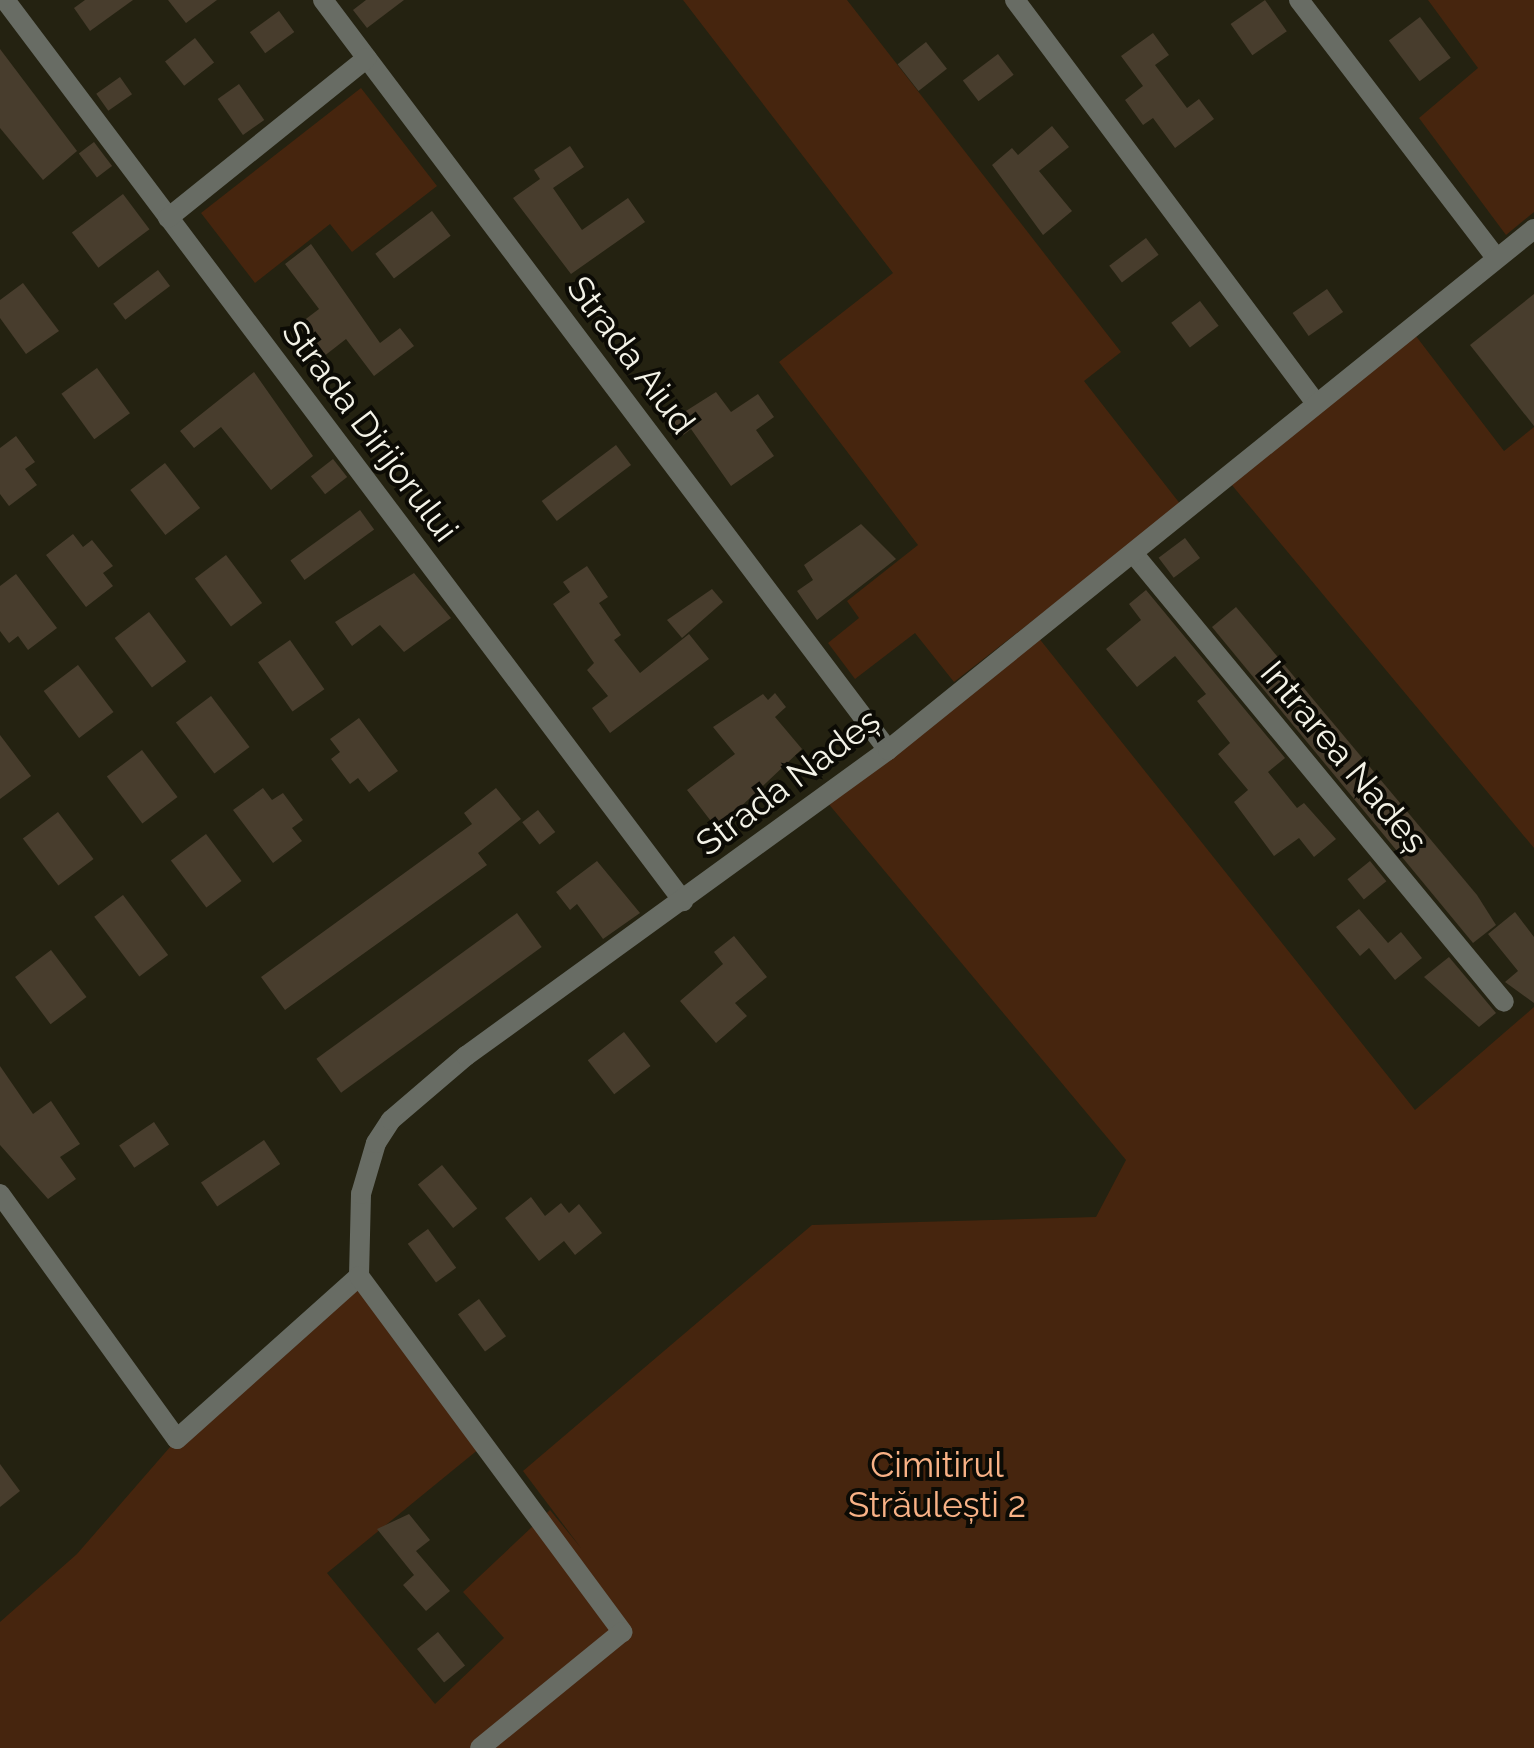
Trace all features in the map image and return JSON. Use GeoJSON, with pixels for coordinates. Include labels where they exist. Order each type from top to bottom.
{"type":"FeatureCollection","features":[{"type":"Feature","properties":{"kind":"street","name":"Strada Dirijorului"},"geometry":{"type":"LineString","coordinates":[[5,0],[683,901]]}},
{"type":"Feature","properties":{"kind":"street","name":"Strada Aiud"},"geometry":{"type":"LineString","coordinates":[[322,0],[888,750]]}},
{"type":"Feature","properties":{"kind":"street"},"geometry":{"type":"LineString","coordinates":[[1014,0],[1315,402]]}},
{"type":"Feature","properties":{"kind":"street"},"geometry":{"type":"LineString","coordinates":[[1299,0],[1496,258]]}},
{"type":"Feature","properties":{"kind":"street"},"geometry":{"type":"LineString","coordinates":[[168,218],[367,58]]}},
{"type":"Feature","properties":{"kind":"street","name":"Strada Nadeș"},"geometry":{"type":"LineString","coordinates":[[360,1276],[360,1194],[376,1142],[391,1120],[466,1056],[888,750],[1534,229]]}},
{"type":"Feature","properties":{"kind":"street","name":"Intrarea Nadeș"},"geometry":{"type":"LineString","coordinates":[[1134,553],[1504,1002]]}},
{"type":"Feature","properties":{"kind":"street"},"geometry":{"type":"LineString","coordinates":[[0,1194],[176,1438],[360,1276],[622,1632],[480,1748]]}},
{"type":"Feature","properties":{"kind":"green space"},"geometry":{"type":"Polygon","coordinates":[[[683,0],[847,0],[1121,352],[1084,381],[1181,505],[954,682],[915,633],[855,679],[828,643],[859,618],[847,601],[918,545],[779,362],[893,273],[683,0]]]}},
{"type":"Feature","properties":{"kind":"green space"},"geometry":{"type":"Polygon","coordinates":[[[1428,0],[1534,0],[1534,212],[1506,235],[1419,118],[1478,68],[1428,0]]]}},
{"type":"Feature","properties":{"kind":"green space"},"geometry":{"type":"Polygon","coordinates":[[[361,88],[437,186],[352,252],[330,224],[255,283],[201,213],[361,88]]]}},
{"type":"Feature","properties":{"kind":"green space"},"geometry":{"type":"Polygon","coordinates":[[[1409,327],[1504,451],[1534,427],[1534,848],[1226,478],[1409,327]]]}},
{"type":"Feature","properties":{"kind":"green space","name":"Cimitirul Străulești 2"},"geometry":{"type":"Polygon","coordinates":[[[1034,632],[1415,1110],[1534,1007],[1534,1748],[0,1748],[0,1622],[77,1554],[177,1439],[359,1276],[485,1444],[327,1573],[435,1704],[504,1638],[463,1592],[550,1510],[581,1548],[523,1471],[812,1225],[1096,1217],[1126,1160],[827,802],[1034,632]]]}},
{"type":"Feature","properties":{"kind":"building"},"geometry":{"type":"Polygon","coordinates":[[[85,0],[133,0],[90,31],[74,8],[85,0]]]}},
{"type":"Feature","properties":{"kind":"building"},"geometry":{"type":"Polygon","coordinates":[[[168,0],[217,0],[186,23],[168,0]]]}},
{"type":"Feature","properties":{"kind":"building"},"geometry":{"type":"Polygon","coordinates":[[[366,0],[404,0],[367,28],[353,10],[366,0]]]}},
{"type":"Feature","properties":{"kind":"building"},"geometry":{"type":"Polygon","coordinates":[[[1265,0],[1287,31],[1252,55],[1231,24],[1265,0]]]}},
{"type":"Feature","properties":{"kind":"building"},"geometry":{"type":"Polygon","coordinates":[[[279,11],[294,32],[265,53],[250,32],[279,11]]]}},
{"type":"Feature","properties":{"kind":"building"},"geometry":{"type":"Polygon","coordinates":[[[1420,17],[1451,58],[1420,81],[1389,40],[1420,17]]]}},
{"type":"Feature","properties":{"kind":"building"},"geometry":{"type":"Polygon","coordinates":[[[1153,33],[1169,55],[1155,65],[1187,108],[1199,99],[1214,119],[1175,148],[1153,118],[1143,125],[1125,100],[1143,86],[1121,56],[1153,33]]]}},
{"type":"Feature","properties":{"kind":"building"},"geometry":{"type":"Polygon","coordinates":[[[195,38],[214,62],[184,86],[165,61],[195,38]]]}},
{"type":"Feature","properties":{"kind":"building"},"geometry":{"type":"Polygon","coordinates":[[[926,42],[947,69],[919,91],[898,64],[926,42]]]}},
{"type":"Feature","properties":{"kind":"building"},"geometry":{"type":"Polygon","coordinates":[[[0,49],[77,151],[43,180],[0,128],[0,49]]]}},
{"type":"Feature","properties":{"kind":"building"},"geometry":{"type":"Polygon","coordinates":[[[998,54],[1014,75],[979,101],[963,80],[998,54]]]}},
{"type":"Feature","properties":{"kind":"building"},"geometry":{"type":"Polygon","coordinates":[[[120,77],[132,94],[108,111],[96,94],[120,77]]]}},
{"type":"Feature","properties":{"kind":"building"},"geometry":{"type":"Polygon","coordinates":[[[239,84],[264,120],[243,135],[218,99],[239,84]]]}},
{"type":"Feature","properties":{"kind":"building"},"geometry":{"type":"Polygon","coordinates":[[[1052,126],[1069,147],[1039,171],[1072,211],[1043,235],[992,165],[1012,148],[1018,155],[1052,126]]]}},
{"type":"Feature","properties":{"kind":"building"},"geometry":{"type":"Polygon","coordinates":[[[94,142],[112,166],[97,177],[79,153],[94,142]]]}},
{"type":"Feature","properties":{"kind":"building"},"geometry":{"type":"Polygon","coordinates":[[[570,146],[584,167],[553,188],[582,230],[628,198],[645,222],[571,274],[513,198],[540,179],[534,170],[570,146]]]}},
{"type":"Feature","properties":{"kind":"building"},"geometry":{"type":"Polygon","coordinates":[[[123,194],[149,229],[98,268],[72,233],[123,194]]]}},
{"type":"Feature","properties":{"kind":"building"},"geometry":{"type":"Polygon","coordinates":[[[432,211],[451,236],[394,278],[375,254],[432,211]]]}},
{"type":"Feature","properties":{"kind":"building"},"geometry":{"type":"Polygon","coordinates":[[[1146,238],[1159,255],[1122,282],[1109,266],[1146,238]]]}},
{"type":"Feature","properties":{"kind":"building"},"geometry":{"type":"Polygon","coordinates":[[[311,244],[380,343],[400,328],[414,346],[374,376],[346,339],[323,357],[298,325],[319,309],[285,264],[311,244]]]}},
{"type":"Feature","properties":{"kind":"building"},"geometry":{"type":"Polygon","coordinates":[[[158,270],[170,286],[125,320],[113,304],[158,270]]]}},
{"type":"Feature","properties":{"kind":"building"},"geometry":{"type":"Polygon","coordinates":[[[23,283],[59,331],[26,354],[0,318],[0,300],[23,283]]]}},
{"type":"Feature","properties":{"kind":"building"},"geometry":{"type":"Polygon","coordinates":[[[1327,289],[1343,312],[1309,336],[1293,313],[1327,289]]]}},
{"type":"Feature","properties":{"kind":"building"},"geometry":{"type":"Polygon","coordinates":[[[1534,294],[1534,426],[1470,345],[1534,294]]]}},
{"type":"Feature","properties":{"kind":"building"},"geometry":{"type":"Polygon","coordinates":[[[1200,301],[1219,326],[1190,347],[1171,323],[1200,301]]]}},
{"type":"Feature","properties":{"kind":"building"},"geometry":{"type":"Polygon","coordinates":[[[97,368],[130,413],[94,439],[61,394],[97,368]]]}},
{"type":"Feature","properties":{"kind":"building"},"geometry":{"type":"Polygon","coordinates":[[[254,372],[313,456],[271,490],[221,427],[194,448],[180,431],[254,372]]]}},
{"type":"Feature","properties":{"kind":"building"},"geometry":{"type":"Polygon","coordinates":[[[716,392],[731,412],[758,394],[774,417],[756,430],[774,456],[731,486],[691,429],[682,436],[670,421],[716,392]]]}},
{"type":"Feature","properties":{"kind":"building"},"geometry":{"type":"Polygon","coordinates":[[[16,436],[35,462],[25,469],[37,485],[9,506],[0,494],[0,448],[16,436]]]}},
{"type":"Feature","properties":{"kind":"building"},"geometry":{"type":"Polygon","coordinates":[[[616,445],[631,465],[557,521],[542,501],[616,445]]]}},
{"type":"Feature","properties":{"kind":"building"},"geometry":{"type":"Polygon","coordinates":[[[333,459],[347,477],[325,494],[311,476],[333,459]]]}},
{"type":"Feature","properties":{"kind":"building"},"geometry":{"type":"Polygon","coordinates":[[[165,463],[200,508],[165,535],[130,490],[165,463]]]}},
{"type":"Feature","properties":{"kind":"building"},"geometry":{"type":"Polygon","coordinates":[[[360,510],[374,529],[305,580],[290,561],[360,510]]]}},
{"type":"Feature","properties":{"kind":"building"},"geometry":{"type":"Polygon","coordinates":[[[861,524],[896,559],[817,620],[797,591],[813,580],[804,565],[861,524]]]}},
{"type":"Feature","properties":{"kind":"building"},"geometry":{"type":"Polygon","coordinates":[[[73,534],[83,547],[92,540],[113,566],[103,573],[113,586],[86,607],[46,555],[73,534]]]}},
{"type":"Feature","properties":{"kind":"building"},"geometry":{"type":"Polygon","coordinates":[[[1185,538],[1200,558],[1174,578],[1159,558],[1185,538]]]}},
{"type":"Feature","properties":{"kind":"building"},"geometry":{"type":"Polygon","coordinates":[[[226,555],[262,603],[231,626],[195,578],[226,555]]]}},
{"type":"Feature","properties":{"kind":"building"},"geometry":{"type":"Polygon","coordinates":[[[587,566],[608,597],[599,603],[621,635],[614,640],[640,673],[689,634],[709,659],[610,733],[592,708],[608,696],[587,670],[594,663],[553,604],[570,592],[563,582],[587,566]]]}},
{"type":"Feature","properties":{"kind":"building"},"geometry":{"type":"Polygon","coordinates":[[[414,573],[451,618],[404,652],[380,625],[352,646],[335,622],[414,573]]]}},
{"type":"Feature","properties":{"kind":"building"},"geometry":{"type":"Polygon","coordinates":[[[16,574],[57,628],[28,650],[18,636],[9,643],[0,631],[0,586],[16,574]]]}},
{"type":"Feature","properties":{"kind":"building"},"geometry":{"type":"Polygon","coordinates":[[[712,589],[723,602],[682,638],[667,620],[712,589]]]}},
{"type":"Feature","properties":{"kind":"building"},"geometry":{"type":"Polygon","coordinates":[[[1146,590],[1285,758],[1268,772],[1297,808],[1304,803],[1336,839],[1314,857],[1299,838],[1274,856],[1234,802],[1248,790],[1218,754],[1230,743],[1197,701],[1206,694],[1175,656],[1137,687],[1106,649],[1141,620],[1129,604],[1146,590]]]}},
{"type":"Feature","properties":{"kind":"building"},"geometry":{"type":"Polygon","coordinates":[[[1236,607],[1477,895],[1496,925],[1473,943],[1212,627],[1236,607]]]}},
{"type":"Feature","properties":{"kind":"building"},"geometry":{"type":"Polygon","coordinates":[[[149,612],[186,662],[152,687],[115,638],[149,612]]]}},
{"type":"Feature","properties":{"kind":"building"},"geometry":{"type":"Polygon","coordinates":[[[290,640],[324,689],[292,712],[258,662],[290,640]]]}},
{"type":"Feature","properties":{"kind":"building"},"geometry":{"type":"Polygon","coordinates":[[[78,665],[114,712],[79,738],[44,691],[78,665]]]}},
{"type":"Feature","properties":{"kind":"building"},"geometry":{"type":"Polygon","coordinates":[[[775,693],[786,707],[775,717],[802,749],[717,829],[687,790],[735,754],[713,727],[763,694],[768,700],[775,693]]]}},
{"type":"Feature","properties":{"kind":"building"},"geometry":{"type":"Polygon","coordinates":[[[211,696],[250,747],[214,774],[176,722],[211,696]]]}},
{"type":"Feature","properties":{"kind":"building"},"geometry":{"type":"Polygon","coordinates":[[[359,718],[398,771],[369,792],[358,778],[350,784],[331,759],[340,752],[330,739],[359,718]]]}},
{"type":"Feature","properties":{"kind":"building"},"geometry":{"type":"Polygon","coordinates":[[[0,735],[31,776],[0,799],[0,735]]]}},
{"type":"Feature","properties":{"kind":"building"},"geometry":{"type":"Polygon","coordinates":[[[142,750],[178,797],[142,824],[107,776],[142,750]]]}},
{"type":"Feature","properties":{"kind":"building"},"geometry":{"type":"Polygon","coordinates":[[[263,788],[272,800],[283,793],[303,820],[292,828],[302,841],[273,863],[233,810],[263,788]]]}},
{"type":"Feature","properties":{"kind":"building"},"geometry":{"type":"Polygon","coordinates":[[[496,788],[521,819],[478,853],[487,865],[285,1010],[261,977],[472,824],[464,813],[496,788]]]}},
{"type":"Feature","properties":{"kind":"building"},"geometry":{"type":"Polygon","coordinates":[[[538,810],[555,832],[539,844],[522,822],[538,810]]]}},
{"type":"Feature","properties":{"kind":"building"},"geometry":{"type":"Polygon","coordinates":[[[58,812],[94,859],[58,886],[23,838],[58,812]]]}},
{"type":"Feature","properties":{"kind":"building"},"geometry":{"type":"Polygon","coordinates":[[[206,834],[242,881],[206,908],[171,860],[206,834]]]}},
{"type":"Feature","properties":{"kind":"building"},"geometry":{"type":"Polygon","coordinates":[[[597,861],[640,913],[603,939],[577,904],[570,910],[556,892],[597,861]]]}},
{"type":"Feature","properties":{"kind":"building"},"geometry":{"type":"Polygon","coordinates":[[[1370,861],[1386,881],[1364,899],[1347,879],[1370,861]]]}},
{"type":"Feature","properties":{"kind":"building"},"geometry":{"type":"Polygon","coordinates":[[[123,895],[168,955],[139,977],[94,917],[123,895]]]}},
{"type":"Feature","properties":{"kind":"building"},"geometry":{"type":"Polygon","coordinates":[[[1359,909],[1388,943],[1401,932],[1422,958],[1395,980],[1369,948],[1360,956],[1336,927],[1359,909]]]}},
{"type":"Feature","properties":{"kind":"building"},"geometry":{"type":"Polygon","coordinates":[[[1515,912],[1534,937],[1534,1003],[1505,982],[1518,971],[1488,934],[1515,912]]]}},
{"type":"Feature","properties":{"kind":"building"},"geometry":{"type":"Polygon","coordinates":[[[517,913],[542,947],[341,1093],[316,1059],[517,913]]]}},
{"type":"Feature","properties":{"kind":"building"},"geometry":{"type":"Polygon","coordinates":[[[734,936],[767,977],[735,1003],[747,1016],[716,1043],[680,1001],[723,964],[714,952],[734,936]]]}},
{"type":"Feature","properties":{"kind":"building"},"geometry":{"type":"Polygon","coordinates":[[[51,950],[87,997],[51,1024],[15,977],[51,950]]]}},
{"type":"Feature","properties":{"kind":"building"},"geometry":{"type":"Polygon","coordinates":[[[1449,957],[1496,1013],[1479,1027],[1424,977],[1449,957]]]}},
{"type":"Feature","properties":{"kind":"building"},"geometry":{"type":"Polygon","coordinates":[[[624,1032],[650,1066],[614,1094],[588,1060],[624,1032]]]}},
{"type":"Feature","properties":{"kind":"building"},"geometry":{"type":"Polygon","coordinates":[[[0,1066],[33,1114],[51,1101],[80,1144],[60,1157],[76,1179],[48,1199],[0,1145],[0,1066]]]}},
{"type":"Feature","properties":{"kind":"building"},"geometry":{"type":"Polygon","coordinates":[[[154,1122],[169,1144],[134,1168],[119,1145],[154,1122]]]}},
{"type":"Feature","properties":{"kind":"building"},"geometry":{"type":"Polygon","coordinates":[[[264,1140],[280,1164],[217,1207],[201,1182],[264,1140]]]}},
{"type":"Feature","properties":{"kind":"building"},"geometry":{"type":"Polygon","coordinates":[[[442,1165],[477,1209],[453,1228],[418,1185],[442,1165]]]}},
{"type":"Feature","properties":{"kind":"building"},"geometry":{"type":"Polygon","coordinates":[[[531,1197],[545,1216],[561,1203],[569,1213],[579,1204],[602,1233],[575,1255],[564,1241],[539,1261],[505,1218],[531,1197]]]}},
{"type":"Feature","properties":{"kind":"building"},"geometry":{"type":"Polygon","coordinates":[[[428,1229],[456,1268],[436,1283],[408,1244],[428,1229]]]}},
{"type":"Feature","properties":{"kind":"building"},"geometry":{"type":"Polygon","coordinates":[[[479,1299],[506,1336],[485,1351],[458,1314],[479,1299]]]}},
{"type":"Feature","properties":{"kind":"building"},"geometry":{"type":"Polygon","coordinates":[[[0,1464],[20,1491],[0,1507],[0,1464]]]}},
{"type":"Feature","properties":{"kind":"building"},"geometry":{"type":"Polygon","coordinates":[[[409,1514],[430,1540],[416,1551],[450,1591],[426,1611],[403,1585],[414,1575],[377,1529],[409,1514]]]}},
{"type":"Feature","properties":{"kind":"building"},"geometry":{"type":"Polygon","coordinates":[[[438,1632],[465,1665],[444,1682],[417,1649],[438,1632]]]}}]}
